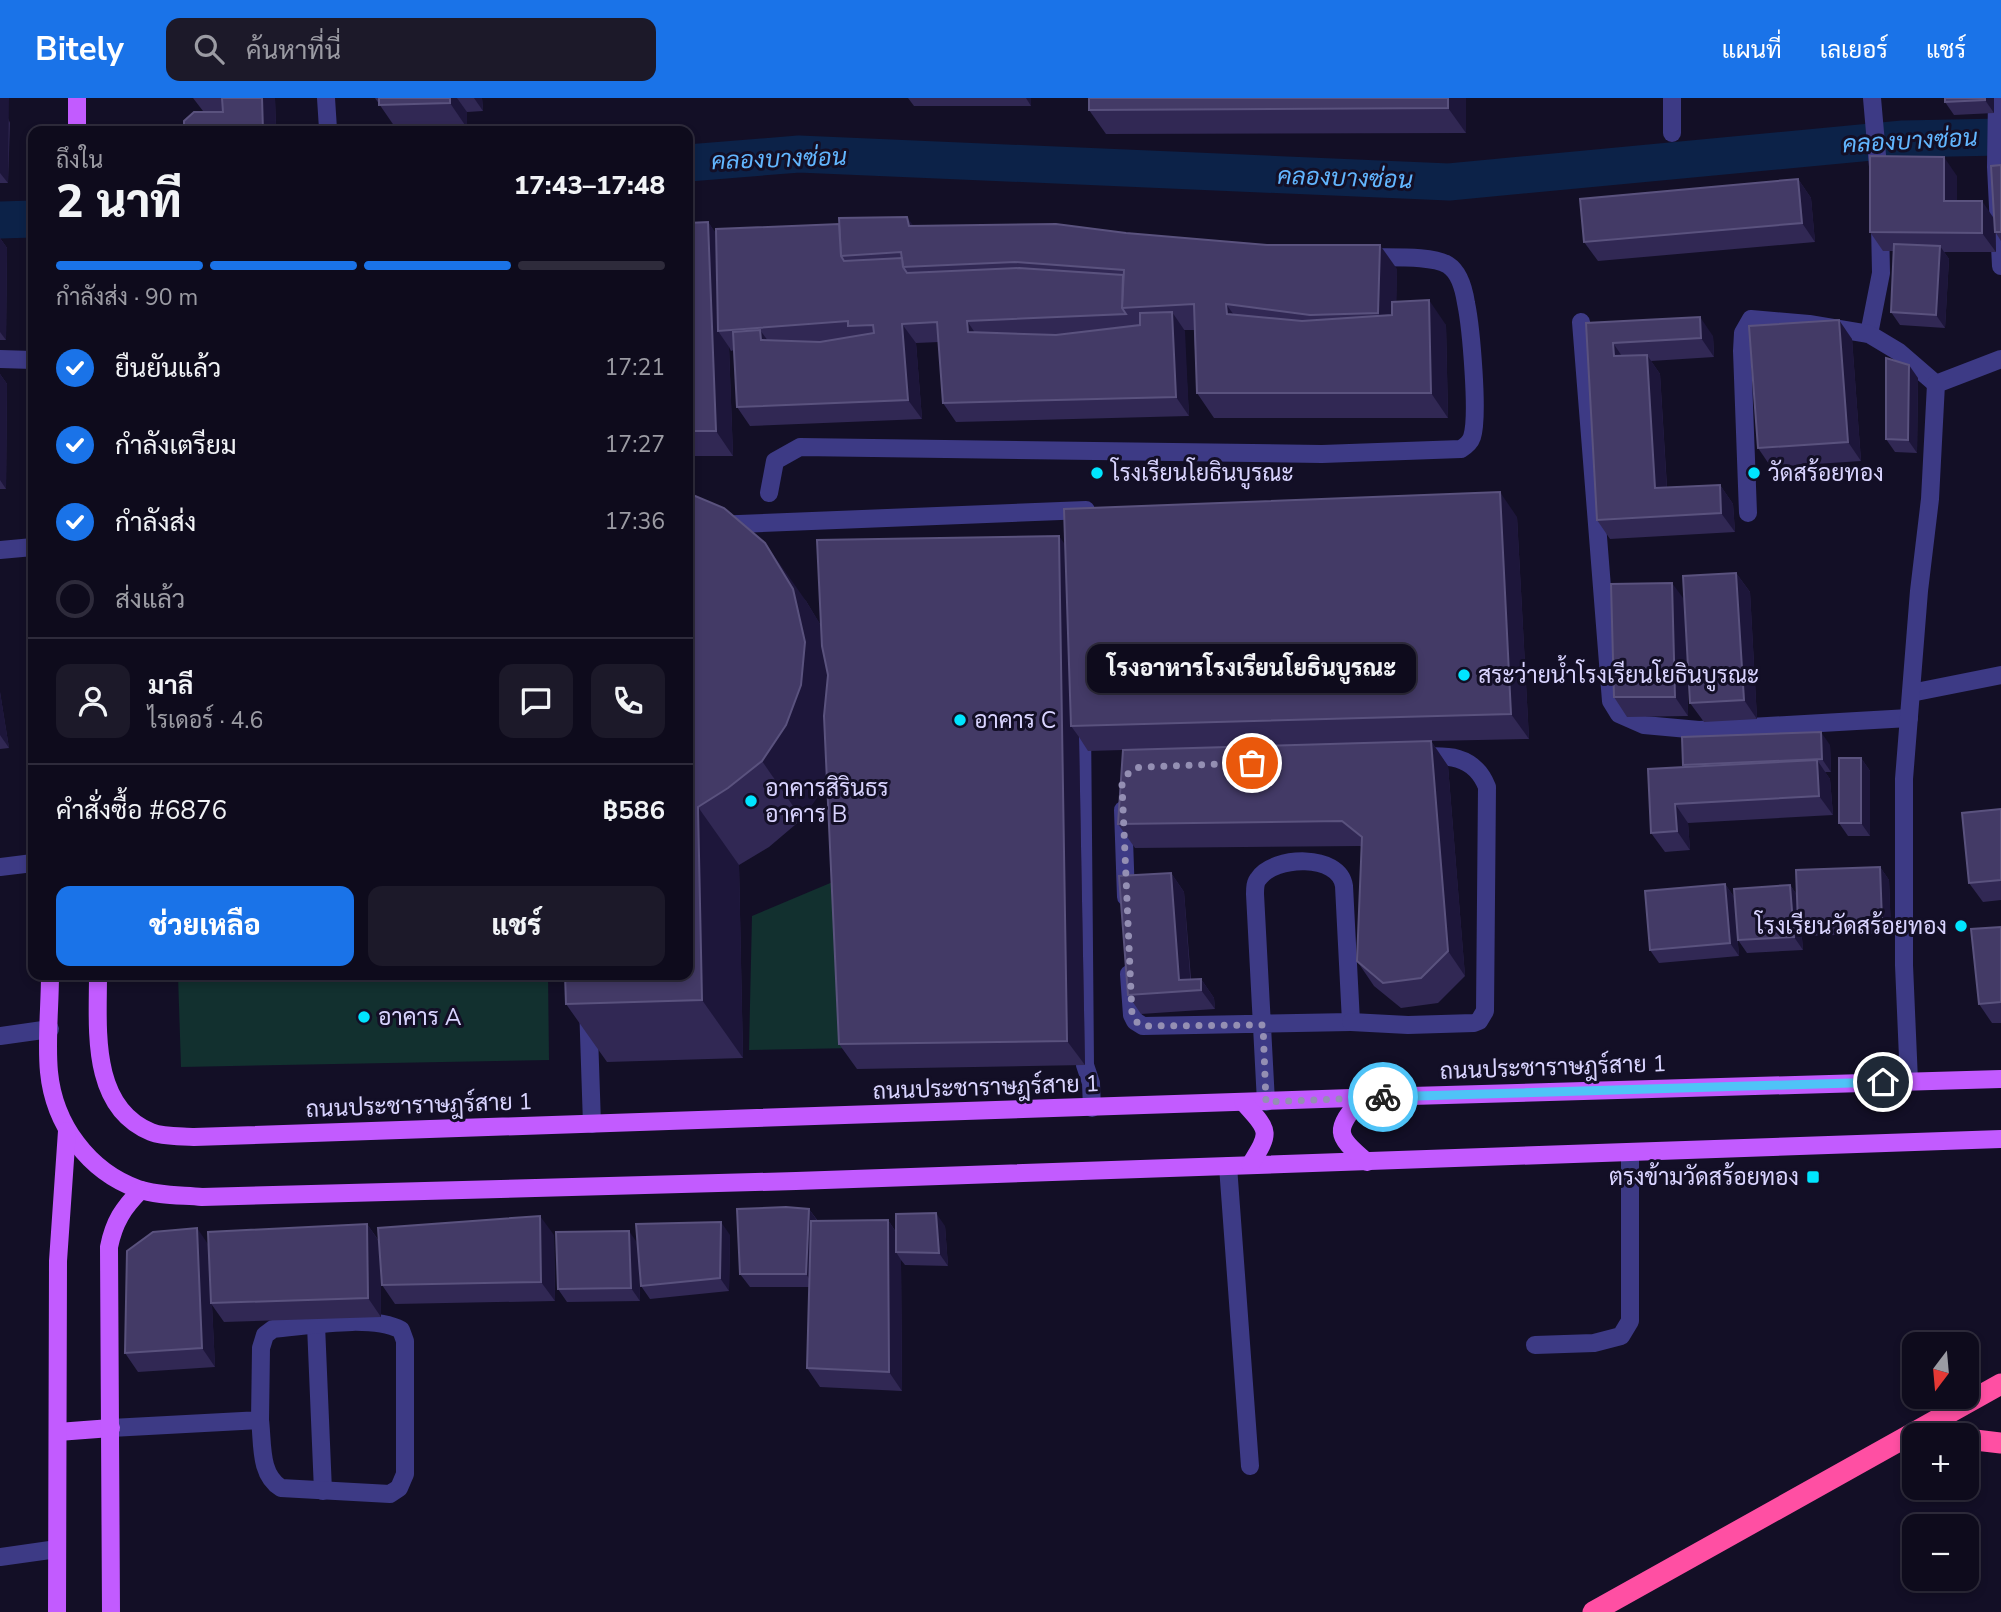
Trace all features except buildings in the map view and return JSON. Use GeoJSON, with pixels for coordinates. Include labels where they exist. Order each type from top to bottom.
{"type":"FeatureCollection","features":[{"type":"Feature","properties":{"kind":"highway"},"geometry":{"type":"LineString","coordinates":[[1936,1423],[2001,1384]]}},
{"type":"Feature","properties":{"kind":"highway"},"geometry":{"type":"LineString","coordinates":[[1979,1440],[2001,1443]]}},
{"type":"Feature","properties":{"kind":"highway"},"geometry":{"type":"LineString","coordinates":[[1592,1612],[1902,1443]]}},
{"type":"Feature","properties":{"kind":"main road"},"geometry":{"type":"LineString","coordinates":[[77,98],[77,126]]}},
{"type":"Feature","properties":{"kind":"main road"},"geometry":{"type":"LineString","coordinates":[[50,980],[49,1072],[58,1109],[67,1131],[90,1160],[115,1179],[141,1190],[202,1197],[1250,1166],[2001,1139]]}},
{"type":"Feature","properties":{"kind":"main road","name":"ถนนประชาราษฎร์สาย 1"},"geometry":{"type":"LineString","coordinates":[[98,980],[99,1052],[116,1106],[131,1122],[153,1134],[194,1137],[2001,1079]]}},
{"type":"Feature","properties":{"kind":"main road"},"geometry":{"type":"LineString","coordinates":[[1362,1098],[1343,1121],[1341,1130],[1345,1142],[1367,1162]]}},
{"type":"Feature","properties":{"kind":"main road"},"geometry":{"type":"LineString","coordinates":[[1243,1102],[1263,1125],[1266,1135],[1250,1166]]}},
{"type":"Feature","properties":{"kind":"main road"},"geometry":{"type":"LineString","coordinates":[[57,1612],[58,1261],[67,1131]]}},
{"type":"Feature","properties":{"kind":"main road"},"geometry":{"type":"LineString","coordinates":[[111,1612],[109,1247],[113,1227],[122,1209],[141,1190]]}},
{"type":"Feature","properties":{"kind":"main road"},"geometry":{"type":"LineString","coordinates":[[58,1432],[111,1429]]}},
{"type":"Feature","properties":{"kind":"street"},"geometry":{"type":"LineString","coordinates":[[326,98],[328,126]]}},
{"type":"Feature","properties":{"kind":"street"},"geometry":{"type":"LineString","coordinates":[[1672,98],[1672,133]]}},
{"type":"Feature","properties":{"kind":"street"},"geometry":{"type":"LineString","coordinates":[[1869,334],[1881,273],[1878,168],[1872,98]]}},
{"type":"Feature","properties":{"kind":"street"},"geometry":{"type":"LineString","coordinates":[[1997,98],[1996,167],[2001,262]]}},
{"type":"Feature","properties":{"kind":"street"},"geometry":{"type":"LineString","coordinates":[[769,493],[775,461],[800,447],[1322,454],[1461,449],[1468,444],[1472,436],[1474,416],[1472,356],[1466,302],[1458,276],[1450,266],[1438,261],[1355,256]]}},
{"type":"Feature","properties":{"kind":"street"},"geometry":{"type":"LineString","coordinates":[[1748,513],[1742,351],[1743,333],[1751,319],[1809,324],[1869,334],[1899,352],[1936,384]]}},
{"type":"Feature","properties":{"kind":"street"},"geometry":{"type":"LineString","coordinates":[[1581,322],[1611,701],[1619,714],[1644,725],[1699,730],[1909,718]]}},
{"type":"Feature","properties":{"kind":"street"},"geometry":{"type":"LineString","coordinates":[[0,359],[28,360]]}},
{"type":"Feature","properties":{"kind":"street"},"geometry":{"type":"LineString","coordinates":[[1936,384],[2001,359]]}},
{"type":"Feature","properties":{"kind":"street"},"geometry":{"type":"LineString","coordinates":[[1909,1081],[1904,779],[1919,591],[1930,499],[1936,384]]}},
{"type":"Feature","properties":{"kind":"street"},"geometry":{"type":"LineString","coordinates":[[693,526],[1103,510]]}},
{"type":"Feature","properties":{"kind":"street"},"geometry":{"type":"LineString","coordinates":[[0,550],[28,547]]}},
{"type":"Feature","properties":{"kind":"street"},"geometry":{"type":"LineString","coordinates":[[1911,693],[2001,676]]}},
{"type":"Feature","properties":{"kind":"street"},"geometry":{"type":"LineString","coordinates":[[1082,707],[1084,1065],[1091,1083],[1092,1108]]}},
{"type":"Feature","properties":{"kind":"street"},"geometry":{"type":"LineString","coordinates":[[1129,963],[1132,1015],[1135,1021],[1143,1026],[1351,1022],[1408,1025],[1479,1021],[1485,1011],[1487,787],[1482,775],[1460,759],[1443,756],[1402,757]]}},
{"type":"Feature","properties":{"kind":"street"},"geometry":{"type":"LineString","coordinates":[[1122,799],[1126,908]]}},
{"type":"Feature","properties":{"kind":"street"},"geometry":{"type":"LineString","coordinates":[[1266,1102],[1256,885],[1263,873],[1274,867],[1301,862],[1330,866],[1339,872],[1343,880],[1351,1022]]}},
{"type":"Feature","properties":{"kind":"street"},"geometry":{"type":"LineString","coordinates":[[0,867],[28,864]]}},
{"type":"Feature","properties":{"kind":"street"},"geometry":{"type":"LineString","coordinates":[[587,980],[592,1124]]}},
{"type":"Feature","properties":{"kind":"street"},"geometry":{"type":"LineString","coordinates":[[0,1036],[50,1029]]}},
{"type":"Feature","properties":{"kind":"street"},"geometry":{"type":"LineString","coordinates":[[1535,1345],[1594,1343],[1621,1336],[1630,1321],[1630,1152]]}},
{"type":"Feature","properties":{"kind":"street"},"geometry":{"type":"LineString","coordinates":[[1228,1166],[1250,1466]]}},
{"type":"Feature","properties":{"kind":"street"},"geometry":{"type":"LineString","coordinates":[[344,1322],[391,1324],[401,1330],[405,1341],[405,1474],[399,1488],[390,1494],[281,1488],[271,1482],[266,1472],[260,1420],[261,1348],[265,1335],[274,1329],[316,1325],[344,1322]]}},
{"type":"Feature","properties":{"kind":"street"},"geometry":{"type":"LineString","coordinates":[[316,1325],[323,1490]]}},
{"type":"Feature","properties":{"kind":"street"},"geometry":{"type":"LineString","coordinates":[[111,1429],[260,1420]]}},
{"type":"Feature","properties":{"kind":"street"},"geometry":{"type":"LineString","coordinates":[[0,1557],[57,1549]]}},
{"type":"Feature","properties":{"kind":"green space"},"geometry":{"type":"Polygon","coordinates":[[[847,876],[854,1048],[749,1050],[752,916],[847,876]]]}},
{"type":"Feature","properties":{"kind":"green space","name":"อาคาร A"},"geometry":{"type":"Polygon","coordinates":[[[178,980],[548,980],[549,1060],[181,1067],[178,980]]]}},
{"type":"Feature","properties":{"kind":"waterway","name":"คลองบางซ่อน"},"geometry":{"type":"LineString","coordinates":[[693,163],[799,154],[1449,182],[1903,139],[2001,137]]}},
{"type":"Feature","properties":{"kind":"waterway","name":"คลองบางซ่อน"},"geometry":{"type":"LineString","coordinates":[[0,220],[28,219]]}},
{"type":"Feature","properties":{"kind":"way so far"},"geometry":{"type":"LineString","coordinates":[[1252,763],[1141,767],[1134,768],[1124,779],[1122,785],[1132,1015],[1135,1021],[1143,1026],[1263,1025],[1266,1102],[1383,1097]]}},
{"type":"Feature","properties":{"kind":"place","name":"โรงเรียนโยธินบูรณะ"},"geometry":{"type":"Point","coordinates":[1097,473]}},
{"type":"Feature","properties":{"kind":"place","name":"วัดสร้อยทอง"},"geometry":{"type":"Point","coordinates":[1754,473]}},
{"type":"Feature","properties":{"kind":"place","name":"สระว่ายนํ้าโรงเรียนโยธินบูรณะ"},"geometry":{"type":"Point","coordinates":[1464,675]}},
{"type":"Feature","properties":{"kind":"place","name":"อาคาร C"},"geometry":{"type":"Point","coordinates":[960,720]}},
{"type":"Feature","properties":{"kind":"place","name":"โรงอาหารโรงเรียนโยธินบูรณะ"},"geometry":{"type":"Point","coordinates":[1252,763]}},
{"type":"Feature","properties":{"kind":"place","name":"อาคารสิรินธร อาคาร B"},"geometry":{"type":"Point","coordinates":[751,801]}},
{"type":"Feature","properties":{"kind":"place","name":"โรงเรียนวัดสร้อยทอง"},"geometry":{"type":"Point","coordinates":[1961,926]}},
{"type":"Feature","properties":{"kind":"place","name":"อาคาร A"},"geometry":{"type":"Point","coordinates":[364,1017]}},
{"type":"Feature","properties":{"kind":"place","name":"ตรงข้ามวัดสร้อยทอง"},"geometry":{"type":"Point","coordinates":[1813,1177]}},
{"type":"Feature","properties":{"kind":"route"},"geometry":{"type":"LineString","coordinates":[[1383,1097],[1883,1082]]}}]}
